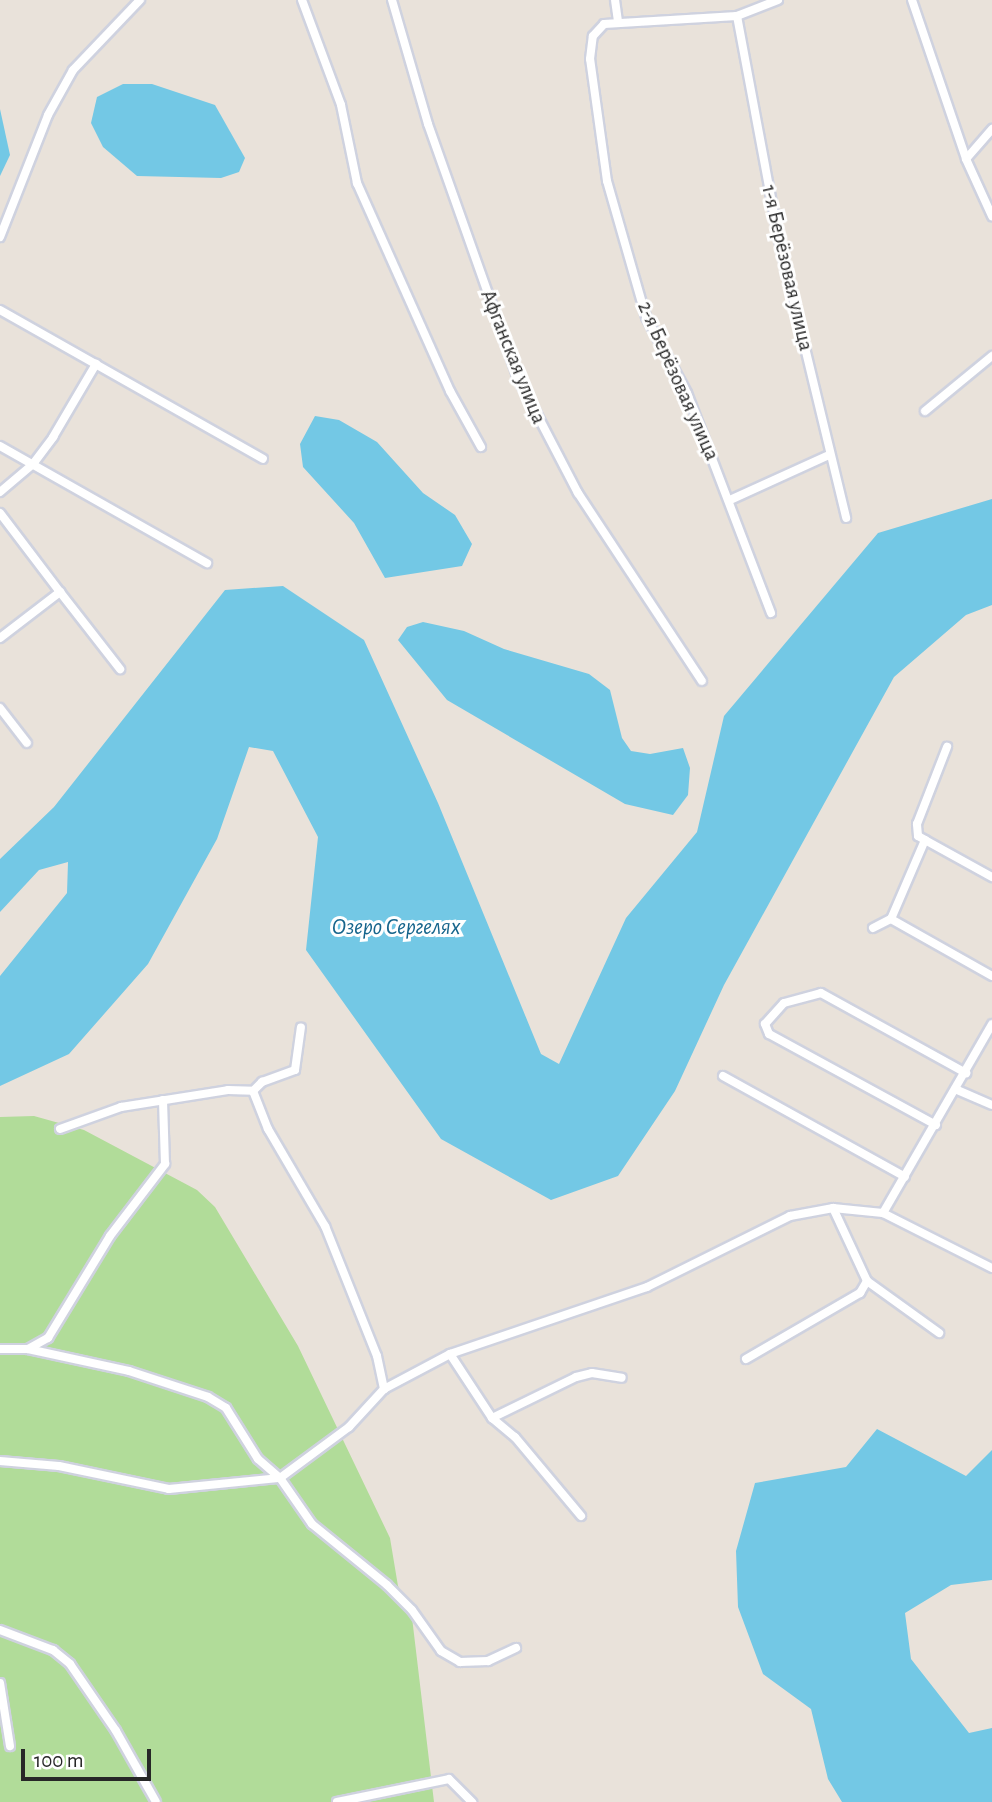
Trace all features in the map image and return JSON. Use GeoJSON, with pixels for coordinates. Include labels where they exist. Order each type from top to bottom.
{"type":"FeatureCollection","features":[{"type":"Feature","properties":{"kind":"street"},"geometry":{"type":"LineString","coordinates":[[0,237],[48,115],[73,70],[140,0]]}},
{"type":"Feature","properties":{"kind":"street"},"geometry":{"type":"LineString","coordinates":[[302,0],[341,105],[357,183],[450,391],[481,447]]}},
{"type":"Feature","properties":{"kind":"street","name":"Афганская улица"},"geometry":{"type":"LineString","coordinates":[[392,0],[453,198],[517,376],[578,493],[702,681]]}},
{"type":"Feature","properties":{"kind":"street"},"geometry":{"type":"LineString","coordinates":[[615,0],[618,22],[737,16],[778,0]]}},
{"type":"Feature","properties":{"kind":"street"},"geometry":{"type":"LineString","coordinates":[[912,0],[966,159],[992,216]]}},
{"type":"Feature","properties":{"kind":"street","name":"1-я Берёзовая улица"},"geometry":{"type":"LineString","coordinates":[[737,16],[778,236],[846,518]]}},
{"type":"Feature","properties":{"kind":"street","name":"2-я Берёзовая улица"},"geometry":{"type":"LineString","coordinates":[[618,22],[604,24],[593,36],[590,59],[607,181],[646,317],[687,393],[771,613]]}},
{"type":"Feature","properties":{"kind":"street"},"geometry":{"type":"LineString","coordinates":[[966,159],[992,129]]}},
{"type":"Feature","properties":{"kind":"street"},"geometry":{"type":"LineString","coordinates":[[0,310],[262,459]]}},
{"type":"Feature","properties":{"kind":"street"},"geometry":{"type":"LineString","coordinates":[[925,411],[992,356]]}},
{"type":"Feature","properties":{"kind":"street"},"geometry":{"type":"LineString","coordinates":[[0,492],[33,464],[96,364]]}},
{"type":"Feature","properties":{"kind":"street"},"geometry":{"type":"LineString","coordinates":[[0,446],[207,563]]}},
{"type":"Feature","properties":{"kind":"street"},"geometry":{"type":"LineString","coordinates":[[730,500],[829,455]]}},
{"type":"Feature","properties":{"kind":"street"},"geometry":{"type":"LineString","coordinates":[[0,513],[120,669]]}},
{"type":"Feature","properties":{"kind":"street"},"geometry":{"type":"LineString","coordinates":[[0,638],[60,592]]}},
{"type":"Feature","properties":{"kind":"street"},"geometry":{"type":"LineString","coordinates":[[0,708],[27,743]]}},
{"type":"Feature","properties":{"kind":"street"},"geometry":{"type":"LineString","coordinates":[[947,747],[917,824],[918,836],[992,877]]}},
{"type":"Feature","properties":{"kind":"street"},"geometry":{"type":"LineString","coordinates":[[873,928],[891,919],[925,840]]}},
{"type":"Feature","properties":{"kind":"street"},"geometry":{"type":"LineString","coordinates":[[891,919],[992,976]]}},
{"type":"Feature","properties":{"kind":"street"},"geometry":{"type":"LineString","coordinates":[[936,1125],[769,1034],[765,1024],[783,1003],[821,993],[966,1073]]}},
{"type":"Feature","properties":{"kind":"street"},"geometry":{"type":"LineString","coordinates":[[883,1213],[989,1034],[992,1024]]}},
{"type":"Feature","properties":{"kind":"street"},"geometry":{"type":"LineString","coordinates":[[60,1129],[95,1113],[228,1090],[253,1091],[262,1083],[295,1070],[301,1027]]}},
{"type":"Feature","properties":{"kind":"street"},"geometry":{"type":"LineString","coordinates":[[723,1076],[905,1177]]}},
{"type":"Feature","properties":{"kind":"street"},"geometry":{"type":"LineString","coordinates":[[955,1089],[992,1105]]}},
{"type":"Feature","properties":{"kind":"street"},"geometry":{"type":"LineString","coordinates":[[253,1091],[268,1129],[325,1226],[377,1356],[384,1389]]}},
{"type":"Feature","properties":{"kind":"street"},"geometry":{"type":"LineString","coordinates":[[27,1349],[48,1338],[110,1236],[165,1164],[163,1100]]}},
{"type":"Feature","properties":{"kind":"street"},"geometry":{"type":"LineString","coordinates":[[833,1208],[867,1281],[939,1333]]}},
{"type":"Feature","properties":{"kind":"street"},"geometry":{"type":"LineString","coordinates":[[0,1461],[59,1466],[169,1489],[280,1478],[349,1427],[384,1389],[450,1354],[647,1287],[714,1250],[790,1216],[833,1208],[883,1213],[992,1268]]}},
{"type":"Feature","properties":{"kind":"street"},"geometry":{"type":"LineString","coordinates":[[746,1360],[860,1293],[867,1281]]}},
{"type":"Feature","properties":{"kind":"street"},"geometry":{"type":"LineString","coordinates":[[0,1349],[27,1349],[86,1360],[208,1397],[240,1422],[258,1459],[280,1478],[312,1524],[404,1602],[441,1651],[460,1662],[488,1661],[516,1648]]}},
{"type":"Feature","properties":{"kind":"street"},"geometry":{"type":"LineString","coordinates":[[450,1354],[492,1418],[515,1437],[581,1516]]}},
{"type":"Feature","properties":{"kind":"street"},"geometry":{"type":"LineString","coordinates":[[492,1418],[576,1377],[592,1373],[622,1378]]}},
{"type":"Feature","properties":{"kind":"street"},"geometry":{"type":"LineString","coordinates":[[0,1630],[53,1650],[70,1664],[116,1731],[156,1802]]}},
{"type":"Feature","properties":{"kind":"street"},"geometry":{"type":"LineString","coordinates":[[0,1683],[10,1746]]}},
{"type":"Feature","properties":{"kind":"street"},"geometry":{"type":"LineString","coordinates":[[337,1802],[449,1779],[472,1802]]}},
{"type":"Feature","properties":{"kind":"green space"},"geometry":{"type":"Polygon","coordinates":[[[34,1116],[84,1130],[197,1190],[215,1207],[298,1346],[390,1538],[398,1586],[411,1609],[434,1802],[0,1802],[0,1117],[34,1116]]]}},
{"type":"Feature","properties":{"kind":"water"},"geometry":{"type":"Polygon","coordinates":[[[123,84],[152,84],[215,105],[245,158],[239,172],[221,178],[137,176],[103,147],[91,123],[97,97],[123,84]]]}},
{"type":"Feature","properties":{"kind":"water"},"geometry":{"type":"Polygon","coordinates":[[[0,109],[10,155],[0,176],[0,109]]]}},
{"type":"Feature","properties":{"kind":"water"},"geometry":{"type":"Polygon","coordinates":[[[315,416],[339,420],[377,442],[423,493],[455,515],[472,544],[462,566],[385,578],[354,523],[303,467],[300,444],[315,416]]]}},
{"type":"Feature","properties":{"kind":"water","name":"Озеро Сергелях"},"geometry":{"type":"Polygon","coordinates":[[[992,499],[992,605],[966,615],[894,677],[724,985],[675,1091],[618,1176],[551,1200],[441,1139],[306,950],[318,837],[273,751],[249,747],[217,839],[148,964],[69,1054],[0,1086],[0,976],[67,893],[68,862],[39,870],[0,912],[0,859],[54,807],[225,590],[283,586],[364,640],[438,803],[541,1054],[559,1064],[626,918],[697,832],[724,716],[878,533],[992,499]]]}},
{"type":"Feature","properties":{"kind":"water"},"geometry":{"type":"Polygon","coordinates":[[[423,622],[464,631],[504,649],[589,674],[610,690],[622,738],[631,751],[650,754],[683,748],[690,768],[688,795],[673,815],[625,804],[447,700],[398,640],[407,627],[423,622]]]}},
{"type":"Feature","properties":{"kind":"water"},"geometry":{"type":"Polygon","coordinates":[[[877,1429],[966,1476],[992,1450],[992,1580],[951,1585],[905,1613],[911,1659],[969,1733],[992,1728],[992,1802],[842,1802],[828,1779],[811,1709],[763,1674],[738,1607],[736,1551],[755,1483],[846,1467],[877,1429]]]}}]}
